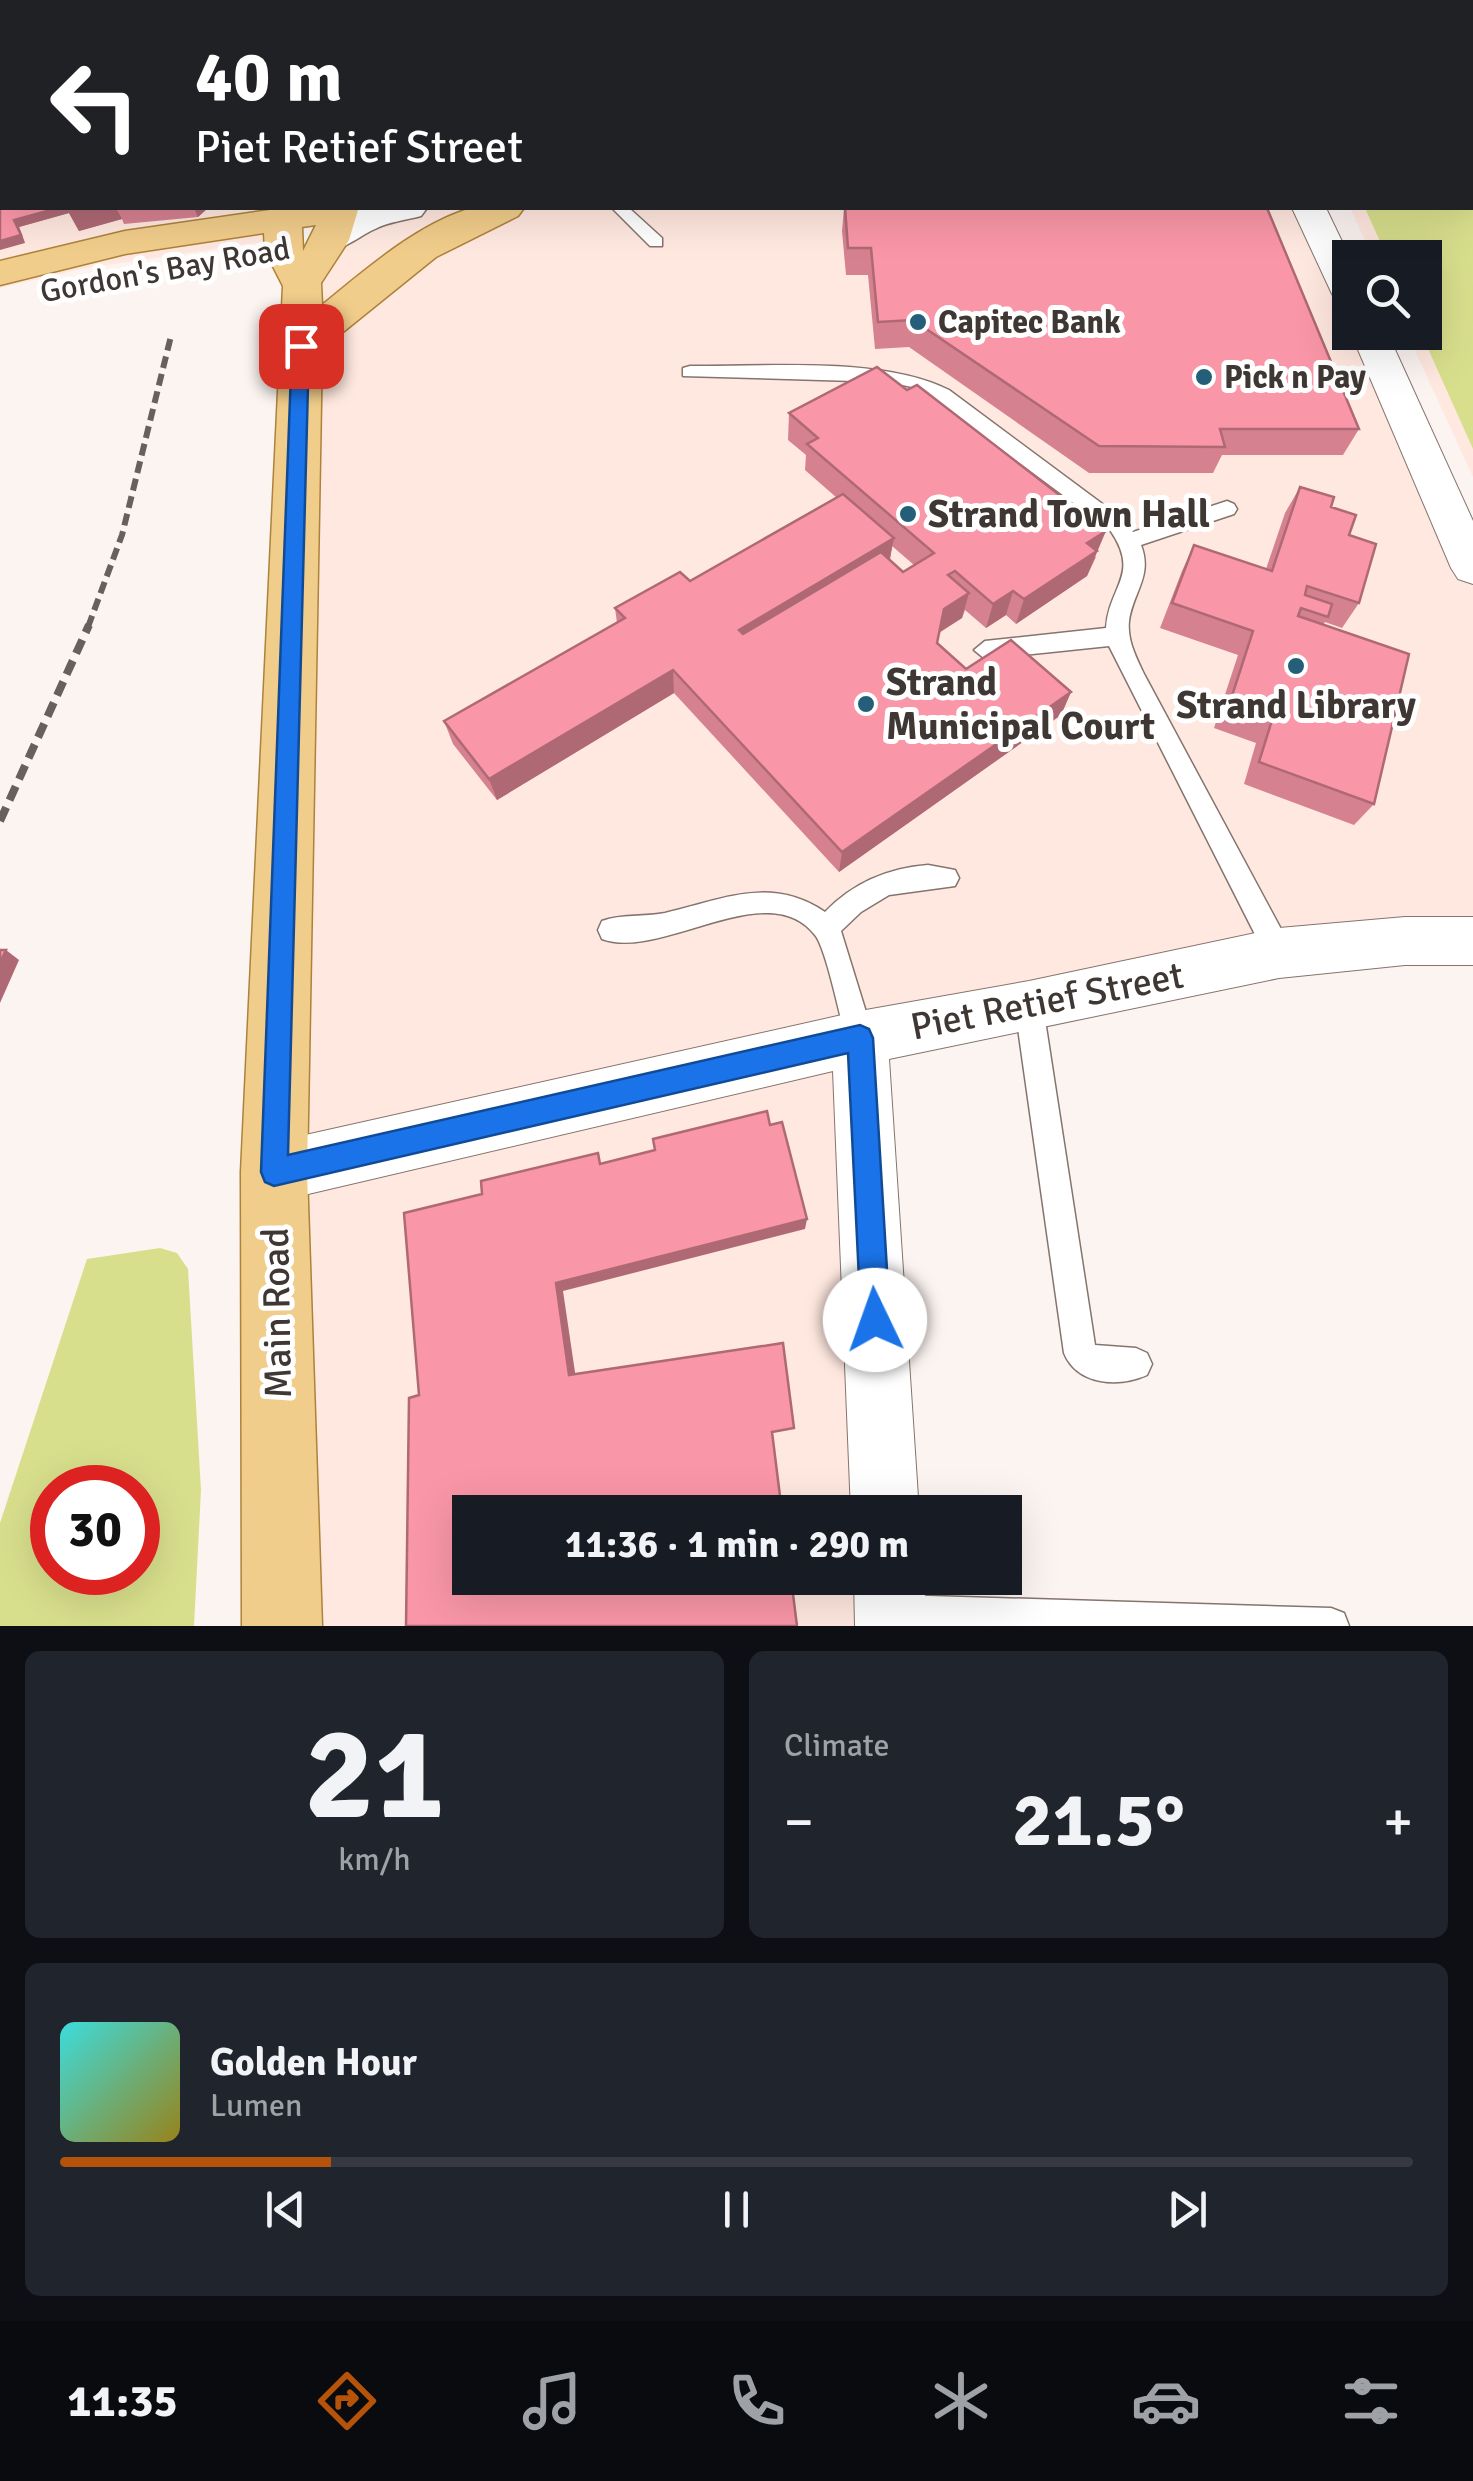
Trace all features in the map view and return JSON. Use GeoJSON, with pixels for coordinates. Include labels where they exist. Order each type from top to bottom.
{"type":"FeatureCollection","features":[{"type":"Feature","properties":{"kind":"main road"},"geometry":{"type":"LineString","coordinates":[[301,346],[426,244],[471,219],[499,210]]}},
{"type":"Feature","properties":{"kind":"main road"},"geometry":{"type":"LineString","coordinates":[[290,240],[343,219]]}},
{"type":"Feature","properties":{"kind":"main road","name":"Gordon's Bay Road"},"geometry":{"type":"LineString","coordinates":[[0,301],[92,278],[229,262],[343,219]]}},
{"type":"Feature","properties":{"kind":"main road","name":"Gordon's Bay Road"},"geometry":{"type":"LineString","coordinates":[[0,273],[75,252],[290,240]]}},
{"type":"Feature","properties":{"kind":"main road","name":"Main Road"},"geometry":{"type":"LineString","coordinates":[[282,1626],[274,1172],[301,346],[290,240]]}},
{"type":"Feature","properties":{"kind":"street"},"geometry":{"type":"LineString","coordinates":[[343,219],[396,210]]}},
{"type":"Feature","properties":{"kind":"street"},"geometry":{"type":"LineString","coordinates":[[1310,210],[1332,256]]}},
{"type":"Feature","properties":{"kind":"street"},"geometry":{"type":"LineString","coordinates":[[1377,350],[1463,522],[1473,568]]}},
{"type":"Feature","properties":{"kind":"street","name":"Piet Retief Street"},"geometry":{"type":"LineString","coordinates":[[274,1172],[860,1038],[1029,1007],[1279,953],[1405,941],[1473,941]]}},
{"type":"Feature","properties":{"kind":"street"},"geometry":{"type":"LineString","coordinates":[[860,1038],[885,1495]]}},
{"type":"Feature","properties":{"kind":"lane"},"geometry":{"type":"LineString","coordinates":[[622,210],[656,242],[655,210]]}},
{"type":"Feature","properties":{"kind":"lane"},"geometry":{"type":"LineString","coordinates":[[690,372],[888,376],[917,382],[942,394],[1108,517],[1130,541],[1137,564],[1117,636],[1133,675],[1279,953]]}},
{"type":"Feature","properties":{"kind":"lane"},"geometry":{"type":"LineString","coordinates":[[1130,541],[1227,509]]}},
{"type":"Feature","properties":{"kind":"lane"},"geometry":{"type":"LineString","coordinates":[[986,650],[1117,636]]}},
{"type":"Feature","properties":{"kind":"lane"},"geometry":{"type":"LineString","coordinates":[[826,928],[844,908],[891,881],[924,855]]}},
{"type":"Feature","properties":{"kind":"lane"},"geometry":{"type":"LineString","coordinates":[[891,881],[918,875],[946,878]]}},
{"type":"Feature","properties":{"kind":"lane"},"geometry":{"type":"LineString","coordinates":[[612,930],[639,930],[759,900],[792,904],[826,928],[860,1038]]}},
{"type":"Feature","properties":{"kind":"lane"},"geometry":{"type":"LineString","coordinates":[[1029,1007],[1080,1353],[1091,1364],[1136,1364]]}},
{"type":"Feature","properties":{"kind":"lane"},"geometry":{"type":"LineString","coordinates":[[890,1606],[1331,1626]]}},
{"type":"Feature","properties":{"kind":"shaded area"},"geometry":{"type":"Polygon","coordinates":[[[1,210],[287,210],[282,220],[282,239],[81,269],[0,288],[1,210]]]}},
{"type":"Feature","properties":{"kind":"shaded area"},"geometry":{"type":"Polygon","coordinates":[[[339,210],[1308,210],[1332,263],[1332,350],[1372,350],[1473,573],[1473,942],[861,1040],[884,1495],[452,1495],[452,1595],[889,1595],[891,1626],[279,1626],[300,346],[339,210]]]}},
{"type":"Feature","properties":{"kind":"shaded area"},"geometry":{"type":"Polygon","coordinates":[[[1351,210],[1473,210],[1473,477],[1415,350],[1442,350],[1442,240],[1365,240],[1351,210]]]}},
{"type":"Feature","properties":{"kind":"green space"},"geometry":{"type":"Polygon","coordinates":[[[1366,210],[1473,210],[1473,449],[1429,350],[1442,350],[1442,240],[1379,240],[1366,210]]]}},
{"type":"Feature","properties":{"kind":"green space"},"geometry":{"type":"Polygon","coordinates":[[[160,1248],[177,1253],[188,1269],[201,1490],[194,1626],[0,1626],[0,1523],[87,1259],[160,1248]]]}},
{"type":"Feature","properties":{"kind":"building"},"geometry":{"type":"Polygon","coordinates":[[[0,210],[51,210],[14,220],[21,235],[0,241],[0,210]]]}},
{"type":"Feature","properties":{"kind":"building"},"geometry":{"type":"Polygon","coordinates":[[[845,210],[1268,210],[1359,429],[1220,429],[1225,447],[1099,446],[913,320],[878,322],[871,248],[848,248],[845,210]]]}},
{"type":"Feature","properties":{"kind":"building"},"geometry":{"type":"Polygon","coordinates":[[[877,367],[907,390],[917,385],[1106,531],[1087,543],[1097,551],[1024,599],[1013,591],[993,604],[955,571],[948,575],[969,593],[944,609],[937,643],[966,669],[1011,640],[1071,692],[842,852],[673,670],[489,779],[444,721],[625,618],[615,608],[680,572],[690,581],[843,494],[894,538],[739,630],[743,634],[881,552],[903,572],[934,553],[807,444],[818,438],[789,413],[877,367]]]}},
{"type":"Feature","properties":{"kind":"building","name":"Strand Library"},"geometry":{"type":"Polygon","coordinates":[[[1300,487],[1334,497],[1331,507],[1356,515],[1349,535],[1376,544],[1359,603],[1307,586],[1305,595],[1332,604],[1328,617],[1301,608],[1298,616],[1409,654],[1374,804],[1259,762],[1272,720],[1229,705],[1253,631],[1172,603],[1194,545],[1272,571],[1300,487]]]}},
{"type":"Feature","properties":{"kind":"building"},"geometry":{"type":"Polygon","coordinates":[[[767,1111],[770,1125],[782,1122],[807,1219],[556,1283],[569,1375],[783,1343],[794,1428],[772,1432],[780,1495],[452,1495],[452,1595],[793,1595],[797,1626],[406,1626],[409,1398],[419,1395],[404,1213],[482,1194],[481,1181],[598,1153],[600,1164],[655,1150],[653,1139],[767,1111]]]}},
{"type":"Feature","properties":{"kind":"railway"},"geometry":{"type":"LineString","coordinates":[[88,627],[122,535],[171,336]]}},
{"type":"Feature","properties":{"kind":"railway"},"geometry":{"type":"LineString","coordinates":[[0,821],[89,625]]}},
{"type":"Feature","properties":{"kind":"place","name":"Capitec Bank"},"geometry":{"type":"Point","coordinates":[918,322]}},
{"type":"Feature","properties":{"kind":"place","name":"Pick n Pay"},"geometry":{"type":"Point","coordinates":[1204,377]}},
{"type":"Feature","properties":{"kind":"place","name":"Strand Town Hall"},"geometry":{"type":"Point","coordinates":[908,514]}},
{"type":"Feature","properties":{"kind":"place","name":"Strand Library"},"geometry":{"type":"Point","coordinates":[1296,666]}},
{"type":"Feature","properties":{"kind":"place","name":"Strand Municipal Court"},"geometry":{"type":"Point","coordinates":[866,704]}},
{"type":"Feature","properties":{"kind":"route"},"geometry":{"type":"LineString","coordinates":[[301,346],[274,1172],[860,1038],[875,1320]]}}]}
